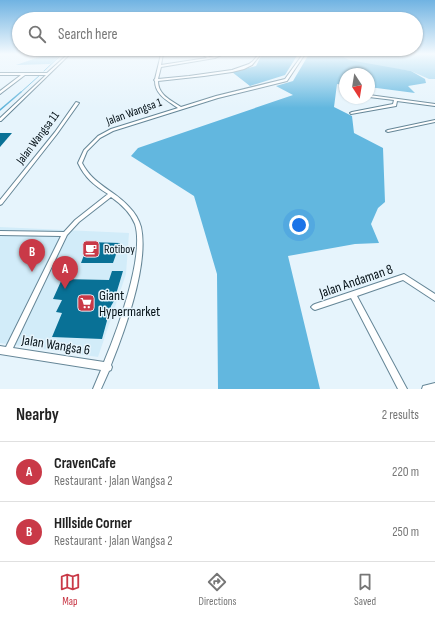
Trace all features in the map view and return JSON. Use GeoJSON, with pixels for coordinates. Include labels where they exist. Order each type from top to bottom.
{"type":"FeatureCollection","features":[{"type":"Feature","properties":{"kind":"street"},"geometry":{"type":"LineString","coordinates":[[158,72],[155,80],[156,89],[162,96],[180,108]]}},
{"type":"Feature","properties":{"kind":"street"},"geometry":{"type":"LineString","coordinates":[[155,80],[169,80],[218,72]]}},
{"type":"Feature","properties":{"kind":"street","name":"Jalan Wangsa 1"},"geometry":{"type":"LineString","coordinates":[[97,389],[108,366],[125,317],[137,265],[139,237],[138,226],[134,216],[128,209],[84,173],[80,162],[84,151],[99,137],[112,130],[180,108],[286,80],[291,72]]}},
{"type":"Feature","properties":{"kind":"street"},"geometry":{"type":"LineString","coordinates":[[0,74],[48,74]]}},
{"type":"Feature","properties":{"kind":"street"},"geometry":{"type":"LineString","coordinates":[[0,94],[24,74]]}},
{"type":"Feature","properties":{"kind":"street"},"geometry":{"type":"LineString","coordinates":[[0,120],[48,74]]}},
{"type":"Feature","properties":{"kind":"street"},"geometry":{"type":"LineString","coordinates":[[375,97],[435,105]]}},
{"type":"Feature","properties":{"kind":"street"},"geometry":{"type":"LineString","coordinates":[[352,113],[392,106],[395,105],[396,100]]}},
{"type":"Feature","properties":{"kind":"street","name":"Jalan Wangsa 11"},"geometry":{"type":"LineString","coordinates":[[0,204],[56,133],[77,103]]}},
{"type":"Feature","properties":{"kind":"street"},"geometry":{"type":"LineString","coordinates":[[388,131],[435,121]]}},
{"type":"Feature","properties":{"kind":"street"},"geometry":{"type":"LineString","coordinates":[[4,350],[65,234],[77,221],[111,194]]}},
{"type":"Feature","properties":{"kind":"street"},"geometry":{"type":"LineString","coordinates":[[0,233],[65,234]]}},
{"type":"Feature","properties":{"kind":"street","name":"Jalan Andaman 8"},"geometry":{"type":"LineString","coordinates":[[315,307],[404,277],[435,298]]}},
{"type":"Feature","properties":{"kind":"street"},"geometry":{"type":"LineString","coordinates":[[353,295],[403,389]]}},
{"type":"Feature","properties":{"kind":"street","name":"Jalan Wangsa 6"},"geometry":{"type":"LineString","coordinates":[[4,350],[108,366]]}},
{"type":"Feature","properties":{"kind":"shaded area"},"geometry":{"type":"Polygon","coordinates":[[[232,72],[287,72],[285,75],[250,86],[232,72]]]}},
{"type":"Feature","properties":{"kind":"shaded area"},"geometry":{"type":"Polygon","coordinates":[[[298,72],[339,72],[339,84],[337,84],[334,107],[352,116],[354,133],[383,148],[385,202],[378,208],[371,224],[379,243],[355,244],[288,256],[320,389],[218,389],[217,274],[194,196],[131,156],[138,148],[293,95],[276,86],[293,81],[298,72]]]}},
{"type":"Feature","properties":{"kind":"shaded area"},"geometry":{"type":"Polygon","coordinates":[[[375,72],[413,72],[425,79],[426,83],[408,86],[415,93],[375,88],[375,72]]]}},
{"type":"Feature","properties":{"kind":"shaded area"},"geometry":{"type":"Polygon","coordinates":[[[414,72],[435,72],[435,79],[429,79],[414,72]]]}},
{"type":"Feature","properties":{"kind":"shaded area"},"geometry":{"type":"Polygon","coordinates":[[[0,227],[129,233],[126,274],[98,357],[0,343],[0,227]]]}},
{"type":"Feature","properties":{"kind":"building"},"geometry":{"type":"Polygon","coordinates":[[[0,133],[12,133],[0,147],[0,133]]]}},
{"type":"Feature","properties":{"kind":"building"},"geometry":{"type":"Polygon","coordinates":[[[89,242],[120,243],[113,263],[81,263],[89,242]]]}},
{"type":"Feature","properties":{"kind":"building","name":"Giant Hypermarket"},"geometry":{"type":"Polygon","coordinates":[[[112,271],[123,271],[102,339],[52,337],[62,313],[56,312],[62,300],[53,299],[62,279],[109,280],[112,271]]]}},
{"type":"Feature","properties":{"kind":"waterway"},"geometry":{"type":"LineString","coordinates":[[20,93],[40,75]]}},
{"type":"Feature","properties":{"kind":"waterway"},"geometry":{"type":"LineString","coordinates":[[0,110],[21,92]]}},
{"type":"Feature","properties":{"kind":"place","name":"Rotiboy"},"geometry":{"type":"Point","coordinates":[91,249]}},
{"type":"Feature","properties":{"kind":"place","name":"HIllside Corner"},"geometry":{"type":"Point","coordinates":[32,272]}},
{"type":"Feature","properties":{"kind":"place","name":"CravenCafe"},"geometry":{"type":"Point","coordinates":[65,289]}},
{"type":"Feature","properties":{"kind":"place","name":"Giant Hypermarket"},"geometry":{"type":"Point","coordinates":[86,303]}}]}
